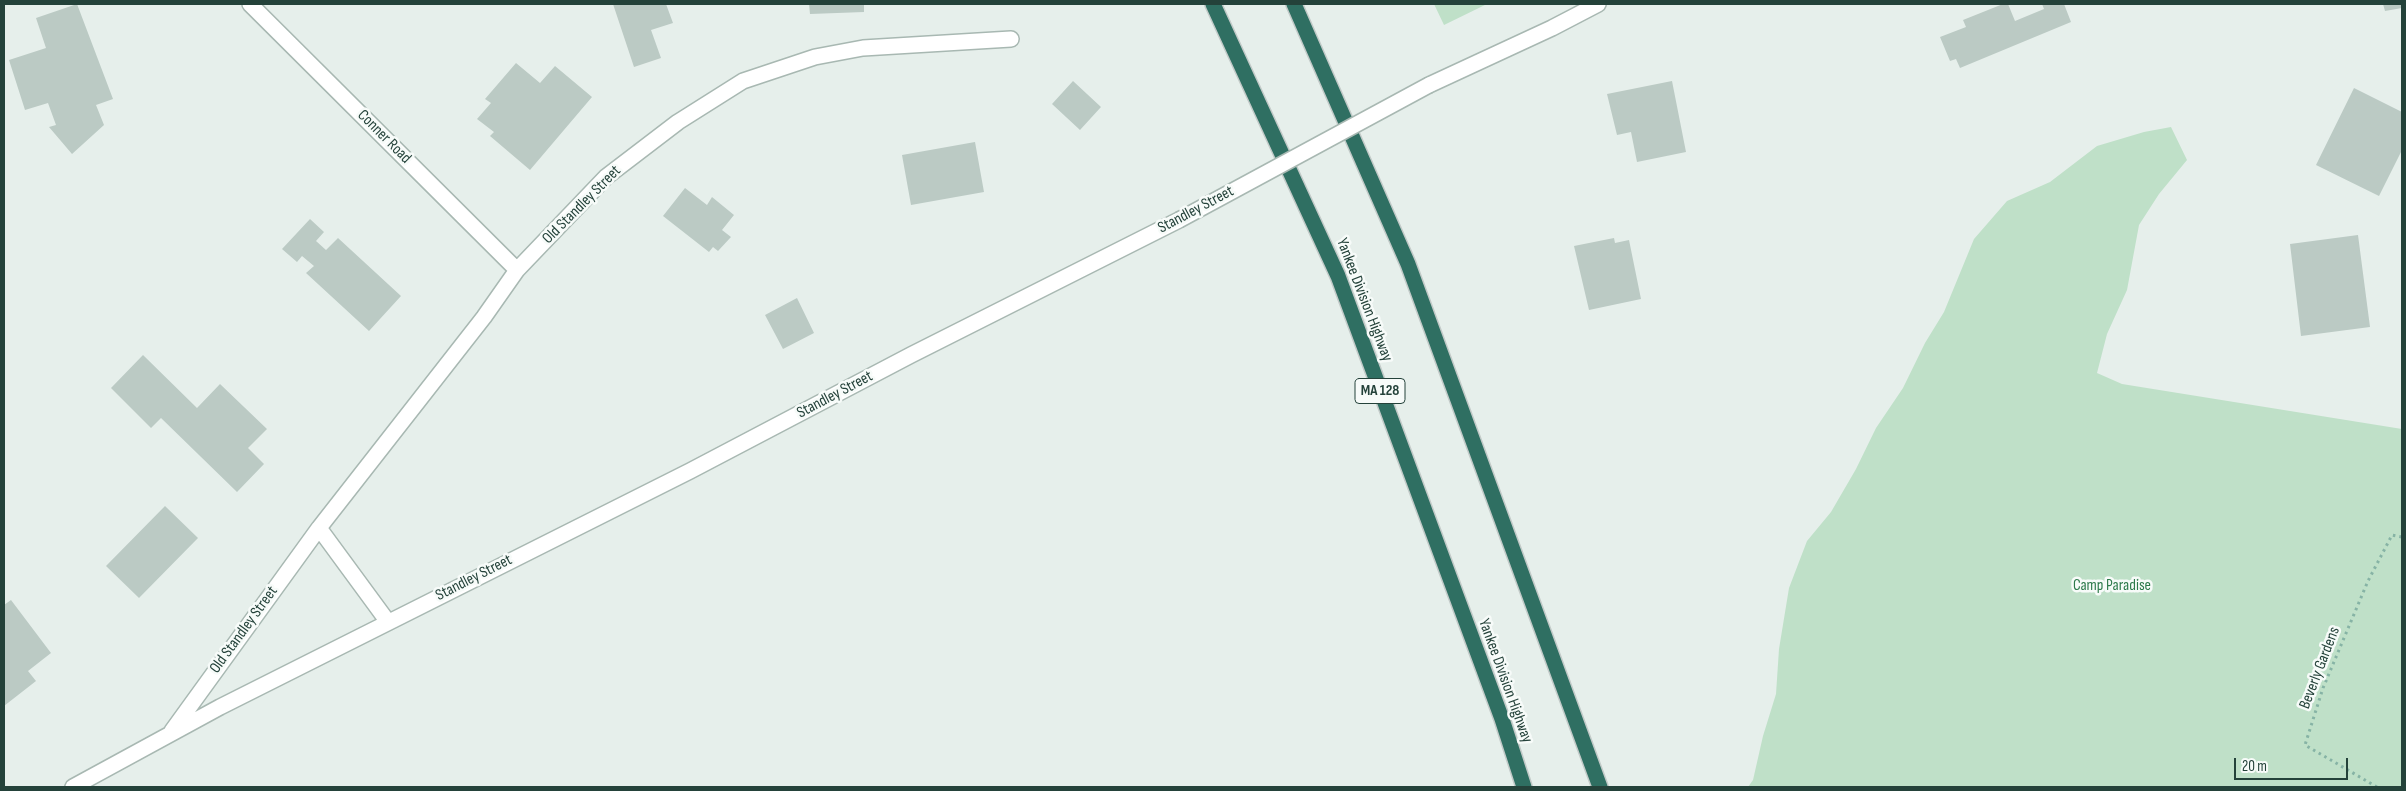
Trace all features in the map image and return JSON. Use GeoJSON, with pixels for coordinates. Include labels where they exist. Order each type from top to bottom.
{"type":"FeatureCollection","features":[{"type":"Feature","properties":{"kind":"highway","name":"Yankee Division Highway"},"geometry":{"type":"LineString","coordinates":[[1213,4],[1338,276],[1502,719],[1524,787]]}},
{"type":"Feature","properties":{"kind":"highway"},"geometry":{"type":"LineString","coordinates":[[1294,4],[1408,264],[1600,787]]}},
{"type":"Feature","properties":{"kind":"street","name":"Conner Road"},"geometry":{"type":"LineString","coordinates":[[250,4],[517,270]]}},
{"type":"Feature","properties":{"kind":"street","name":"Standley Street"},"geometry":{"type":"LineString","coordinates":[[74,787],[170,733],[690,471],[911,355],[1179,220],[1429,85],[1552,28],[1598,4]]}},
{"type":"Feature","properties":{"kind":"street","name":"Old Standley Street"},"geometry":{"type":"LineString","coordinates":[[170,733],[261,605],[484,317],[517,270],[606,177],[678,122],[744,81],[815,57],[863,48],[1011,39]]}},
{"type":"Feature","properties":{"kind":"street"},"geometry":{"type":"LineString","coordinates":[[319,528],[388,622]]}},
{"type":"Feature","properties":{"kind":"path","name":"Beverly Gardens"},"geometry":{"type":"LineString","coordinates":[[2377,787],[2305,744],[2323,688],[2368,581],[2392,535],[2402,537]]}},
{"type":"Feature","properties":{"kind":"green space"},"geometry":{"type":"Polygon","coordinates":[[[1434,4],[1487,4],[1444,25],[1434,4]]]}},
{"type":"Feature","properties":{"kind":"green space","name":"Camp Paradise"},"geometry":{"type":"Polygon","coordinates":[[[2171,127],[2187,160],[2159,194],[2139,225],[2127,290],[2107,334],[2097,373],[2122,384],[2402,429],[2402,787],[1748,787],[1753,780],[1763,736],[1776,694],[1779,649],[1789,588],[1807,541],[1831,512],[1856,469],[1876,428],[1903,388],[1925,343],[1944,312],[1974,239],[2007,201],[2050,182],[2097,146],[2144,132],[2171,127]]]}},
{"type":"Feature","properties":{"kind":"building"},"geometry":{"type":"Polygon","coordinates":[[[77,4],[113,99],[96,105],[104,125],[72,154],[49,127],[56,125],[48,103],[25,110],[9,60],[46,48],[36,18],[77,4]]]}},
{"type":"Feature","properties":{"kind":"building"},"geometry":{"type":"Polygon","coordinates":[[[613,4],[666,4],[673,23],[651,30],[661,58],[634,67],[613,4]]]}},
{"type":"Feature","properties":{"kind":"building"},"geometry":{"type":"Polygon","coordinates":[[[809,4],[864,4],[864,12],[810,14],[809,4]]]}},
{"type":"Feature","properties":{"kind":"building"},"geometry":{"type":"Polygon","coordinates":[[[2003,4],[2008,4],[2015,21],[2044,9],[2042,4],[2064,4],[2071,22],[1960,68],[1956,59],[1950,61],[1940,37],[1966,27],[1963,20],[2003,4]]]}},
{"type":"Feature","properties":{"kind":"building"},"geometry":{"type":"Polygon","coordinates":[[[2383,4],[2402,4],[2402,8],[2385,11],[2383,4]]]}},
{"type":"Feature","properties":{"kind":"building"},"geometry":{"type":"Polygon","coordinates":[[[516,63],[540,83],[555,66],[592,97],[530,170],[490,136],[494,132],[477,119],[491,103],[485,99],[516,63]]]}},
{"type":"Feature","properties":{"kind":"building"},"geometry":{"type":"Polygon","coordinates":[[[1073,81],[1101,107],[1080,130],[1052,104],[1073,81]]]}},
{"type":"Feature","properties":{"kind":"building"},"geometry":{"type":"Polygon","coordinates":[[[1672,81],[1686,152],[1637,162],[1631,132],[1617,135],[1607,94],[1672,81]]]}},
{"type":"Feature","properties":{"kind":"building"},"geometry":{"type":"Polygon","coordinates":[[[2354,88],[2402,112],[2402,150],[2379,196],[2316,165],[2354,88]]]}},
{"type":"Feature","properties":{"kind":"building"},"geometry":{"type":"Polygon","coordinates":[[[975,142],[984,192],[911,205],[902,155],[975,142]]]}},
{"type":"Feature","properties":{"kind":"building"},"geometry":{"type":"Polygon","coordinates":[[[685,188],[707,205],[712,197],[734,215],[722,230],[731,237],[718,251],[713,247],[709,252],[663,216],[685,188]]]}},
{"type":"Feature","properties":{"kind":"building"},"geometry":{"type":"Polygon","coordinates":[[[310,219],[324,232],[316,241],[326,250],[338,238],[401,296],[369,331],[306,273],[314,266],[302,256],[297,262],[282,249],[310,219]]]}},
{"type":"Feature","properties":{"kind":"building"},"geometry":{"type":"Polygon","coordinates":[[[2358,235],[2370,327],[2301,336],[2290,244],[2358,235]]]}},
{"type":"Feature","properties":{"kind":"building"},"geometry":{"type":"Polygon","coordinates":[[[1614,238],[1615,243],[1629,240],[1641,299],[1589,310],[1574,246],[1614,238]]]}},
{"type":"Feature","properties":{"kind":"building"},"geometry":{"type":"Polygon","coordinates":[[[797,298],[814,333],[783,349],[765,315],[797,298]]]}},
{"type":"Feature","properties":{"kind":"building"},"geometry":{"type":"Polygon","coordinates":[[[143,355],[197,408],[220,384],[267,429],[248,448],[264,464],[237,492],[161,418],[151,428],[111,388],[143,355]]]}},
{"type":"Feature","properties":{"kind":"building"},"geometry":{"type":"Polygon","coordinates":[[[165,506],[198,538],[139,598],[106,566],[165,506]]]}},
{"type":"Feature","properties":{"kind":"building"},"geometry":{"type":"Polygon","coordinates":[[[11,600],[51,653],[28,671],[36,681],[4,706],[4,605],[11,600]]]}}]}
